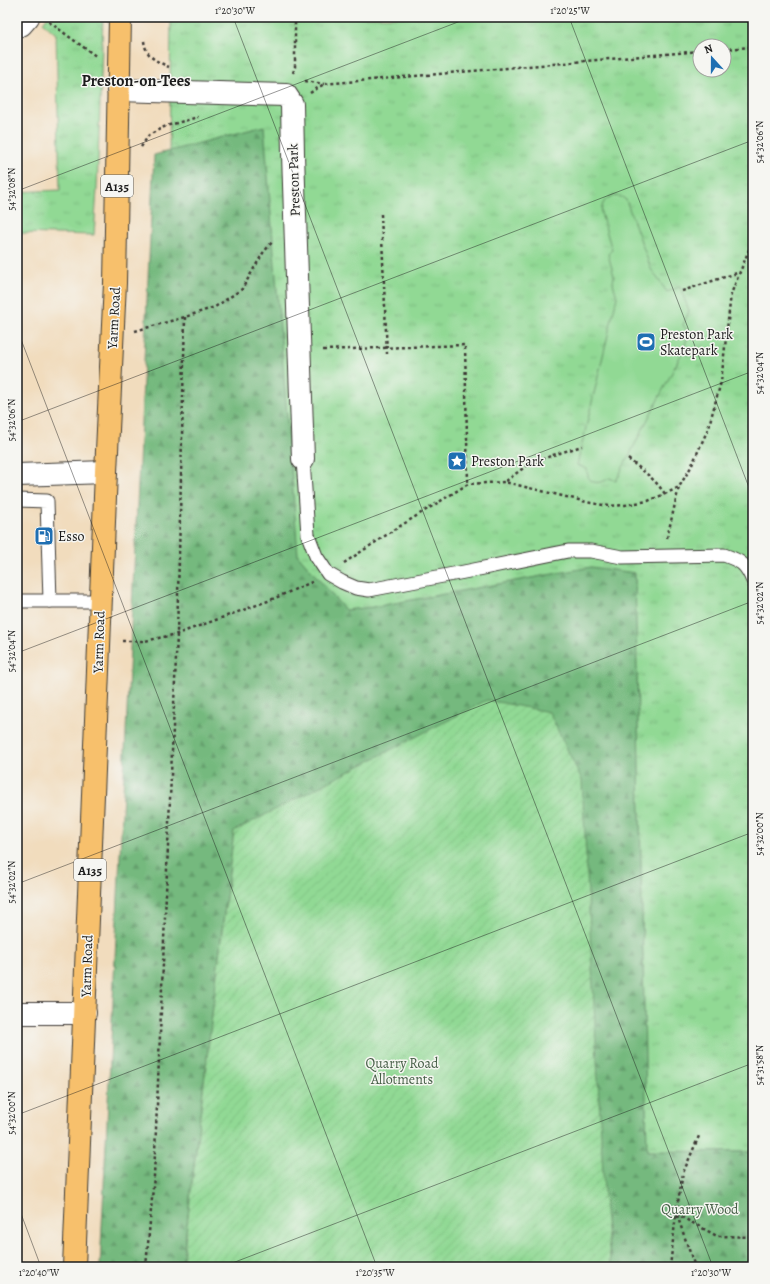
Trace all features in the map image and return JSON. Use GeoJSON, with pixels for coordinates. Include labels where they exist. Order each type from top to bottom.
{"type":"FeatureCollection","features":[{"type":"Feature","properties":{"kind":"main road","name":"Yarm Road"},"geometry":{"type":"LineString","coordinates":[[74,1267],[106,472],[116,283],[120,17]]}},
{"type":"Feature","properties":{"kind":"street"},"geometry":{"type":"LineString","coordinates":[[17,26],[21,25],[28,17]]}},
{"type":"Feature","properties":{"kind":"street"},"geometry":{"type":"LineString","coordinates":[[118,90],[290,92]]}},
{"type":"Feature","properties":{"kind":"street","name":"Preston Park"},"geometry":{"type":"LineString","coordinates":[[290,92],[296,218],[303,459]]}},
{"type":"Feature","properties":{"kind":"street"},"geometry":{"type":"LineString","coordinates":[[17,475],[106,472]]}},
{"type":"Feature","properties":{"kind":"street"},"geometry":{"type":"LineString","coordinates":[[17,1013],[85,1013]]}},
{"type":"Feature","properties":{"kind":"lane"},"geometry":{"type":"LineString","coordinates":[[303,459],[308,535],[316,556],[328,574],[356,588],[369,590],[568,551],[591,551],[622,557],[724,555],[740,560],[749,569],[753,581]]}},
{"type":"Feature","properties":{"kind":"lane"},"geometry":{"type":"LineString","coordinates":[[17,500],[47,501],[50,601]]}},
{"type":"Feature","properties":{"kind":"lane"},"geometry":{"type":"LineString","coordinates":[[17,601],[101,601]]}},
{"type":"Feature","properties":{"kind":"path"},"geometry":{"type":"LineString","coordinates":[[290,92],[295,67],[295,17]]}},
{"type":"Feature","properties":{"kind":"path"},"geometry":{"type":"LineString","coordinates":[[48,21],[96,57],[101,57]]}},
{"type":"Feature","properties":{"kind":"path"},"geometry":{"type":"LineString","coordinates":[[732,48],[753,47]]}},
{"type":"Feature","properties":{"kind":"path"},"geometry":{"type":"LineString","coordinates":[[290,92],[324,84],[692,52]]}},
{"type":"Feature","properties":{"kind":"path"},"geometry":{"type":"LineString","coordinates":[[290,92],[324,84]]}},
{"type":"Feature","properties":{"kind":"path"},"geometry":{"type":"LineString","coordinates":[[138,150],[148,135],[166,126],[196,117],[204,117]]}},
{"type":"Feature","properties":{"kind":"path"},"geometry":{"type":"LineString","coordinates":[[381,214],[387,354]]}},
{"type":"Feature","properties":{"kind":"path"},"geometry":{"type":"LineString","coordinates":[[130,332],[215,307],[242,289],[263,253],[282,230],[296,218]]}},
{"type":"Feature","properties":{"kind":"path"},"geometry":{"type":"LineString","coordinates":[[663,556],[679,487],[691,467],[708,429],[721,382],[731,294],[753,240]]}},
{"type":"Feature","properties":{"kind":"path"},"geometry":{"type":"LineString","coordinates":[[682,291],[740,272]]}},
{"type":"Feature","properties":{"kind":"path"},"geometry":{"type":"LineString","coordinates":[[146,1267],[154,1176],[177,634],[185,317]]}},
{"type":"Feature","properties":{"kind":"path"},"geometry":{"type":"LineString","coordinates":[[322,350],[465,345],[468,484]]}},
{"type":"Feature","properties":{"kind":"path"},"geometry":{"type":"LineString","coordinates":[[505,482],[526,466],[552,455],[582,446]]}},
{"type":"Feature","properties":{"kind":"path"},"geometry":{"type":"LineString","coordinates":[[628,459],[648,474],[665,494]]}},
{"type":"Feature","properties":{"kind":"path"},"geometry":{"type":"LineString","coordinates":[[99,640],[145,641],[177,634],[268,601],[328,574],[397,528],[468,484],[492,484],[505,482],[609,506],[648,501],[679,487]]}},
{"type":"Feature","properties":{"kind":"path"},"geometry":{"type":"LineString","coordinates":[[670,1267],[676,1214],[683,1173],[699,1136]]}},
{"type":"Feature","properties":{"kind":"path"},"geometry":{"type":"LineString","coordinates":[[676,1214],[717,1236],[753,1237]]}},
{"type":"Feature","properties":{"kind":"path"},"geometry":{"type":"LineString","coordinates":[[676,1214],[695,1267]]}},
{"type":"Feature","properties":{"kind":"green space"},"geometry":{"type":"Polygon","coordinates":[[[47,17],[103,17],[94,235],[17,233],[17,192],[60,190],[56,34],[43,23],[47,17]]]}},
{"type":"Feature","properties":{"kind":"green space","name":"Preston Park"},"geometry":{"type":"Polygon","coordinates":[[[171,17],[753,17],[753,1267],[611,1267],[605,1211],[234,831],[168,223],[171,17]]]}},
{"type":"Feature","properties":{"kind":"green space","name":"Quarry Wood"},"geometry":{"type":"Polygon","coordinates":[[[264,126],[298,555],[345,610],[373,607],[591,567],[635,573],[647,1151],[753,1152],[753,1267],[611,1267],[605,1211],[234,831],[182,1267],[100,1267],[154,155],[264,126]]]}},
{"type":"Feature","properties":{"kind":"green space","name":"Preston Park Skatepark"},"geometry":{"type":"Polygon","coordinates":[[[612,196],[622,197],[626,200],[651,269],[667,292],[680,287],[689,311],[683,325],[689,333],[683,351],[616,481],[610,478],[602,482],[594,482],[589,478],[587,469],[577,465],[617,297],[613,283],[614,276],[608,254],[612,250],[601,213],[604,202],[612,196]]]}},
{"type":"Feature","properties":{"kind":"green space","name":"Quarry Road Allotments"},"geometry":{"type":"Polygon","coordinates":[[[487,700],[549,712],[582,780],[605,1211],[611,1267],[182,1267],[234,831],[487,700]]]}},
{"type":"Feature","properties":{"kind":"place","name":"Preston Park Skatepark"},"geometry":{"type":"Point","coordinates":[646,342]}},
{"type":"Feature","properties":{"kind":"place","name":"Preston Park"},"geometry":{"type":"Point","coordinates":[457,461]}},
{"type":"Feature","properties":{"kind":"place","name":"Esso"},"geometry":{"type":"Point","coordinates":[44,536]}},
{"type":"Feature","properties":{"kind":"district","name":"Preston-on-Tees"},"geometry":{"type":"Point","coordinates":[136,81]}}]}
